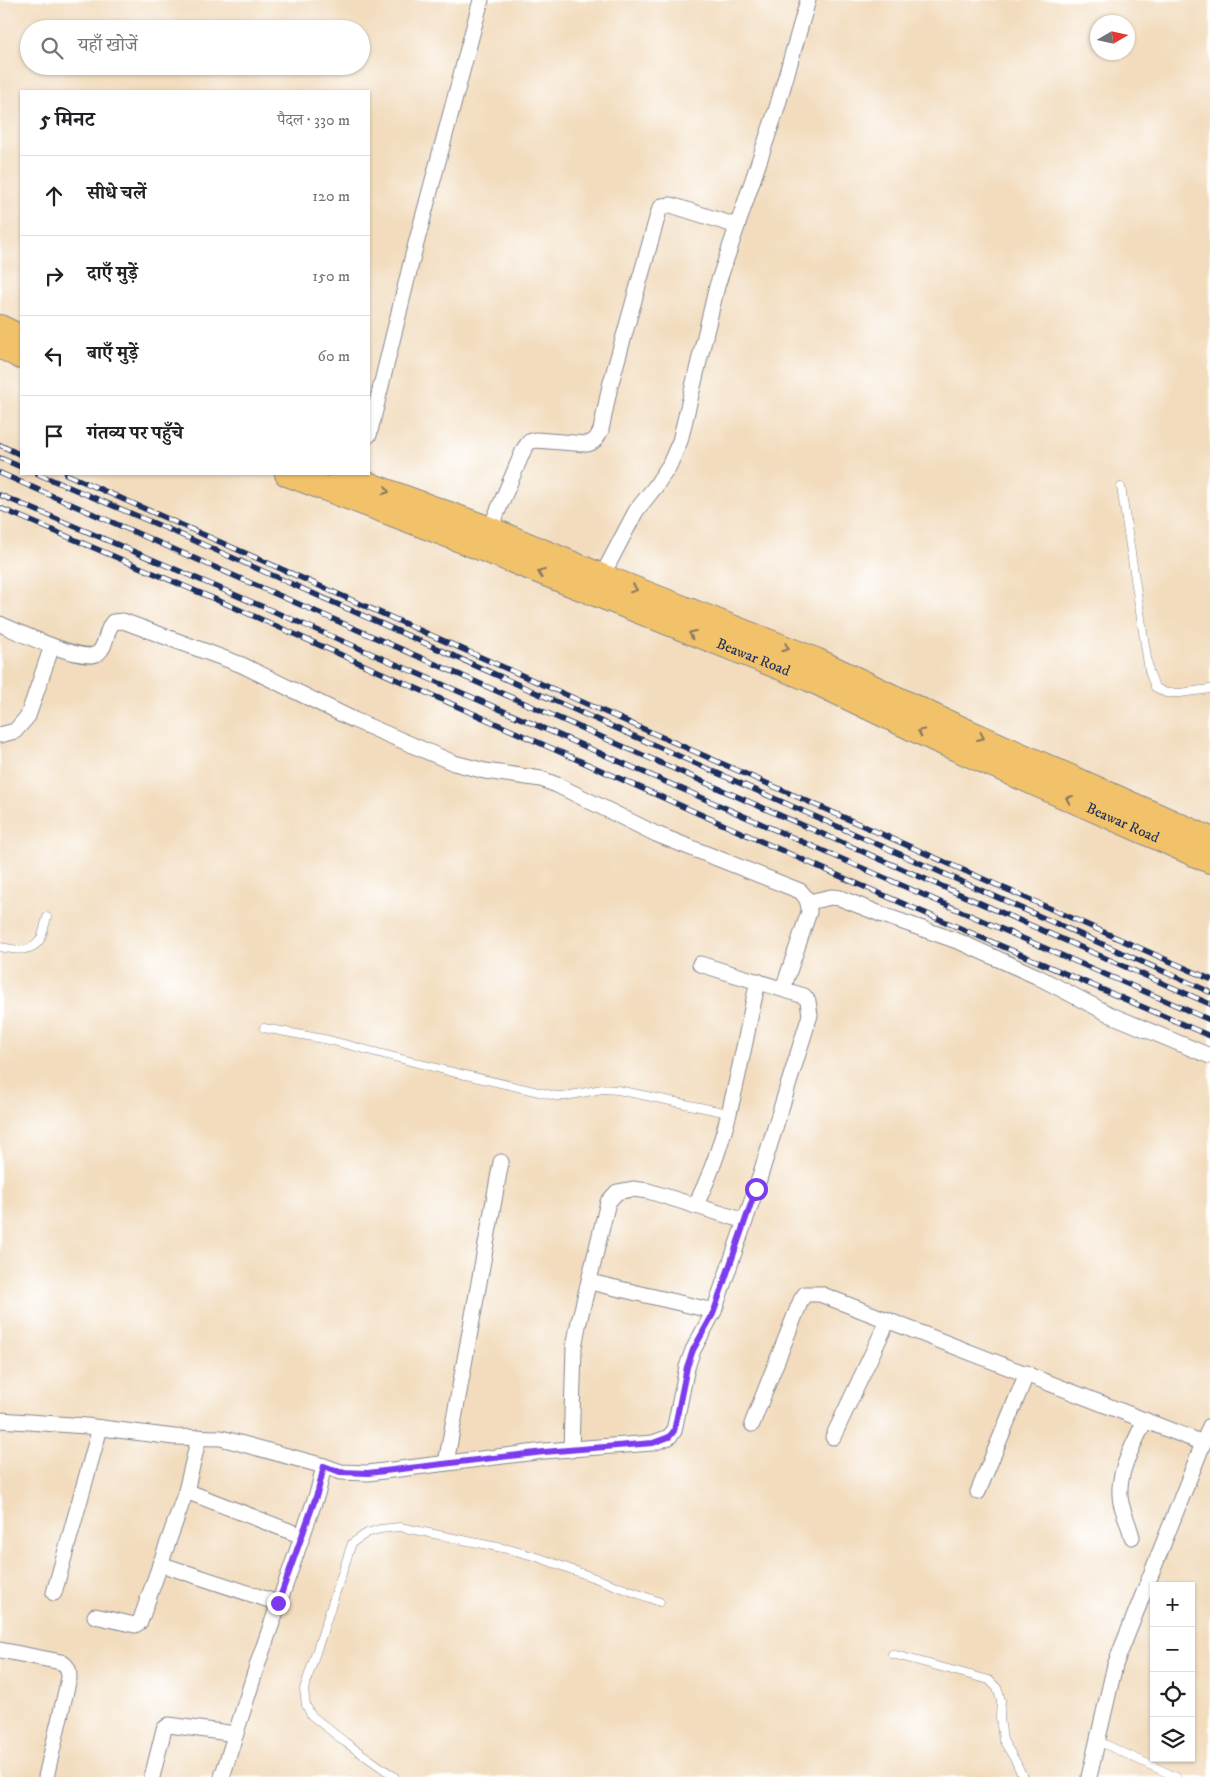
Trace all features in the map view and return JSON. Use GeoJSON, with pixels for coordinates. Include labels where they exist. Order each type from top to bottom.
{"type":"FeatureCollection","features":[{"type":"Feature","properties":{"kind":"main road"},"geometry":{"type":"LineString","coordinates":[[0,327],[20,337]]}},
{"type":"Feature","properties":{"kind":"main road"},"geometry":{"type":"LineString","coordinates":[[0,346],[20,356]]}},
{"type":"Feature","properties":{"kind":"main road","name":"Beawar Road"},"geometry":{"type":"LineString","coordinates":[[290,475],[445,534],[809,679],[934,738],[1210,861]]}},
{"type":"Feature","properties":{"kind":"main road","name":"Beawar Road"},"geometry":{"type":"LineString","coordinates":[[352,476],[490,529],[602,576],[816,660],[942,720],[1210,839]]}},
{"type":"Feature","properties":{"kind":"street"},"geometry":{"type":"LineString","coordinates":[[370,431],[413,255],[481,0]]}},
{"type":"Feature","properties":{"kind":"street"},"geometry":{"type":"LineString","coordinates":[[602,576],[636,511],[655,488],[669,466],[680,441],[717,286],[776,111],[808,0]]}},
{"type":"Feature","properties":{"kind":"street"},"geometry":{"type":"LineString","coordinates":[[490,529],[524,449],[529,442],[536,440],[587,444],[594,442],[598,437],[612,376],[662,206],[671,205],[737,226]]}},
{"type":"Feature","properties":{"kind":"street"},"geometry":{"type":"LineString","coordinates":[[0,624],[52,646],[78,654],[94,656],[102,649],[109,626],[113,622],[123,621],[198,647],[242,665],[354,720],[454,763],[485,771],[541,779],[656,834],[800,891],[809,902],[807,917],[783,989]]}},
{"type":"Feature","properties":{"kind":"street"},"geometry":{"type":"LineString","coordinates":[[0,735],[15,731],[28,716],[52,646]]}},
{"type":"Feature","properties":{"kind":"street"},"geometry":{"type":"LineString","coordinates":[[809,902],[840,898],[882,915],[953,939],[1036,976],[1111,1015],[1210,1056]]}},
{"type":"Feature","properties":{"kind":"street"},"geometry":{"type":"LineString","coordinates":[[0,1420],[232,1441],[340,1472],[360,1473],[653,1443],[669,1437],[674,1431],[687,1367],[693,1350],[714,1311],[745,1221],[810,1015],[808,1001],[804,996],[700,964]]}},
{"type":"Feature","properties":{"kind":"street"},"geometry":{"type":"LineString","coordinates":[[695,1206],[708,1181],[719,1147],[758,981]]}},
{"type":"Feature","properties":{"kind":"street"},"geometry":{"type":"LineString","coordinates":[[446,1463],[501,1162]]}},
{"type":"Feature","properties":{"kind":"street"},"geometry":{"type":"LineString","coordinates":[[571,1450],[574,1348],[608,1202],[617,1192],[633,1189],[648,1191],[745,1221]]}},
{"type":"Feature","properties":{"kind":"street"},"geometry":{"type":"LineString","coordinates":[[590,1282],[714,1311]]}},
{"type":"Feature","properties":{"kind":"street"},"geometry":{"type":"LineString","coordinates":[[752,1424],[801,1300],[806,1294],[820,1294],[1203,1443]]}},
{"type":"Feature","properties":{"kind":"street"},"geometry":{"type":"LineString","coordinates":[[833,1437],[888,1320]]}},
{"type":"Feature","properties":{"kind":"street"},"geometry":{"type":"LineString","coordinates":[[978,1492],[1027,1374]]}},
{"type":"Feature","properties":{"kind":"street"},"geometry":{"type":"LineString","coordinates":[[1132,1537],[1121,1503],[1120,1489],[1126,1462],[1145,1420]]}},
{"type":"Feature","properties":{"kind":"street"},"geometry":{"type":"LineString","coordinates":[[1089,1777],[1115,1665],[1210,1426]]}},
{"type":"Feature","properties":{"kind":"street"},"geometry":{"type":"LineString","coordinates":[[54,1593],[100,1428]]}},
{"type":"Feature","properties":{"kind":"street"},"geometry":{"type":"LineString","coordinates":[[95,1616],[135,1625],[140,1622],[186,1491],[199,1437]]}},
{"type":"Feature","properties":{"kind":"street"},"geometry":{"type":"LineString","coordinates":[[222,1777],[278,1603],[318,1491],[324,1466]]}},
{"type":"Feature","properties":{"kind":"street"},"geometry":{"type":"LineString","coordinates":[[186,1491],[302,1536]]}},
{"type":"Feature","properties":{"kind":"street"},"geometry":{"type":"LineString","coordinates":[[160,1564],[278,1603]]}},
{"type":"Feature","properties":{"kind":"street"},"geometry":{"type":"LineString","coordinates":[[0,1650],[61,1662],[66,1664],[69,1670],[69,1678],[46,1777]]}},
{"type":"Feature","properties":{"kind":"street"},"geometry":{"type":"LineString","coordinates":[[152,1777],[164,1728],[169,1726],[236,1734]]}},
{"type":"Feature","properties":{"kind":"lane"},"geometry":{"type":"LineString","coordinates":[[1121,487],[1149,672],[1155,687],[1166,693],[1210,689]]}},
{"type":"Feature","properties":{"kind":"lane"},"geometry":{"type":"LineString","coordinates":[[0,947],[18,950],[30,948],[39,941],[47,917]]}},
{"type":"Feature","properties":{"kind":"lane"},"geometry":{"type":"LineString","coordinates":[[264,1028],[329,1040],[448,1071],[556,1096],[566,1096],[602,1089],[618,1090],[728,1113]]}},
{"type":"Feature","properties":{"kind":"lane"},"geometry":{"type":"LineString","coordinates":[[395,1777],[311,1716],[306,1705],[304,1689],[352,1543],[367,1533],[380,1529],[400,1527],[512,1550],[540,1558],[660,1602]]}},
{"type":"Feature","properties":{"kind":"lane"},"geometry":{"type":"LineString","coordinates":[[892,1654],[989,1680],[997,1688],[1002,1700],[1000,1718],[1003,1740],[1023,1777]]}},
{"type":"Feature","properties":{"kind":"lane"},"geometry":{"type":"LineString","coordinates":[[1098,1741],[1176,1777]]}},
{"type":"Feature","properties":{"kind":"railway"},"geometry":{"type":"LineString","coordinates":[[0,445],[20,455]]}},
{"type":"Feature","properties":{"kind":"railway"},"geometry":{"type":"LineString","coordinates":[[0,458],[20,467]]}},
{"type":"Feature","properties":{"kind":"railway"},"geometry":{"type":"LineString","coordinates":[[0,473],[1210,1004]]}},
{"type":"Feature","properties":{"kind":"railway"},"geometry":{"type":"LineString","coordinates":[[40,475],[168,529],[1210,992]]}},
{"type":"Feature","properties":{"kind":"railway"},"geometry":{"type":"LineString","coordinates":[[68,475],[1210,979]]}},
{"type":"Feature","properties":{"kind":"railway"},"geometry":{"type":"LineString","coordinates":[[0,495],[455,690],[1210,1020]]}},
{"type":"Feature","properties":{"kind":"railway"},"geometry":{"type":"LineString","coordinates":[[0,508],[231,606],[844,878],[1210,1036]]}},
{"type":"Feature","properties":{"kind":"route"},"geometry":{"type":"LineString","coordinates":[[278,1603],[318,1491],[324,1466],[340,1472],[368,1473],[544,1452],[653,1443],[663,1441],[669,1437],[674,1431],[687,1367],[693,1350],[713,1314],[756,1189]]}}]}
